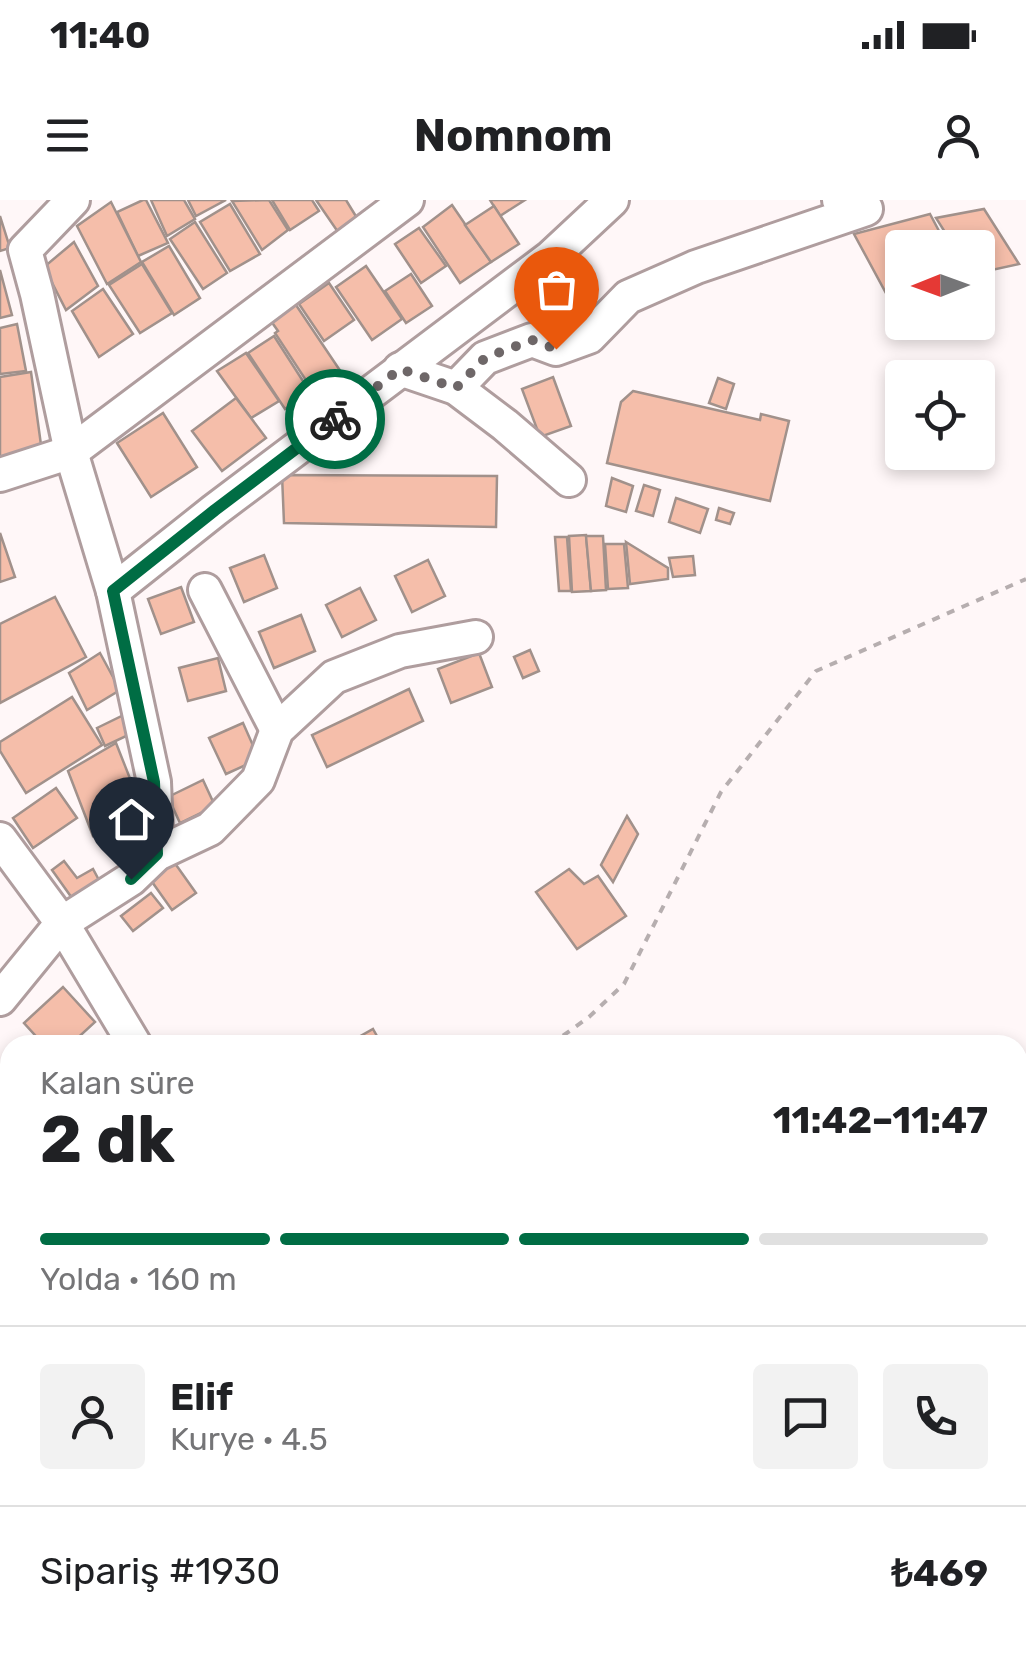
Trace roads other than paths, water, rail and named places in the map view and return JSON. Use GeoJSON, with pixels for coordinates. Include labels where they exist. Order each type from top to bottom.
{"type":"FeatureCollection","features":[{"type":"Feature","properties":{"kind":"street"},"geometry":{"type":"LineString","coordinates":[[73,200],[25,250],[71,452],[113,591],[154,782],[157,854]]}},
{"type":"Feature","properties":{"kind":"street"},"geometry":{"type":"LineString","coordinates":[[0,475],[71,452],[407,200]]}},
{"type":"Feature","properties":{"kind":"street"},"geometry":{"type":"LineString","coordinates":[[113,591],[551,257],[612,200]]}},
{"type":"Feature","properties":{"kind":"street"},"geometry":{"type":"LineString","coordinates":[[456,388],[485,358],[532,340],[556,349],[588,337],[628,298],[696,267],[866,209],[840,200]]}},
{"type":"Feature","properties":{"kind":"street"},"geometry":{"type":"LineString","coordinates":[[400,369],[456,388],[569,480]]}},
{"type":"Feature","properties":{"kind":"street"},"geometry":{"type":"LineString","coordinates":[[205,590],[277,730]]}},
{"type":"Feature","properties":{"kind":"street"},"geometry":{"type":"LineString","coordinates":[[0,999],[62,923],[131,879],[157,854],[210,830],[258,780],[277,730],[334,677],[400,651],[476,637]]}},
{"type":"Feature","properties":{"kind":"street"},"geometry":{"type":"LineString","coordinates":[[0,840],[62,923],[129,1035]]}}]}
